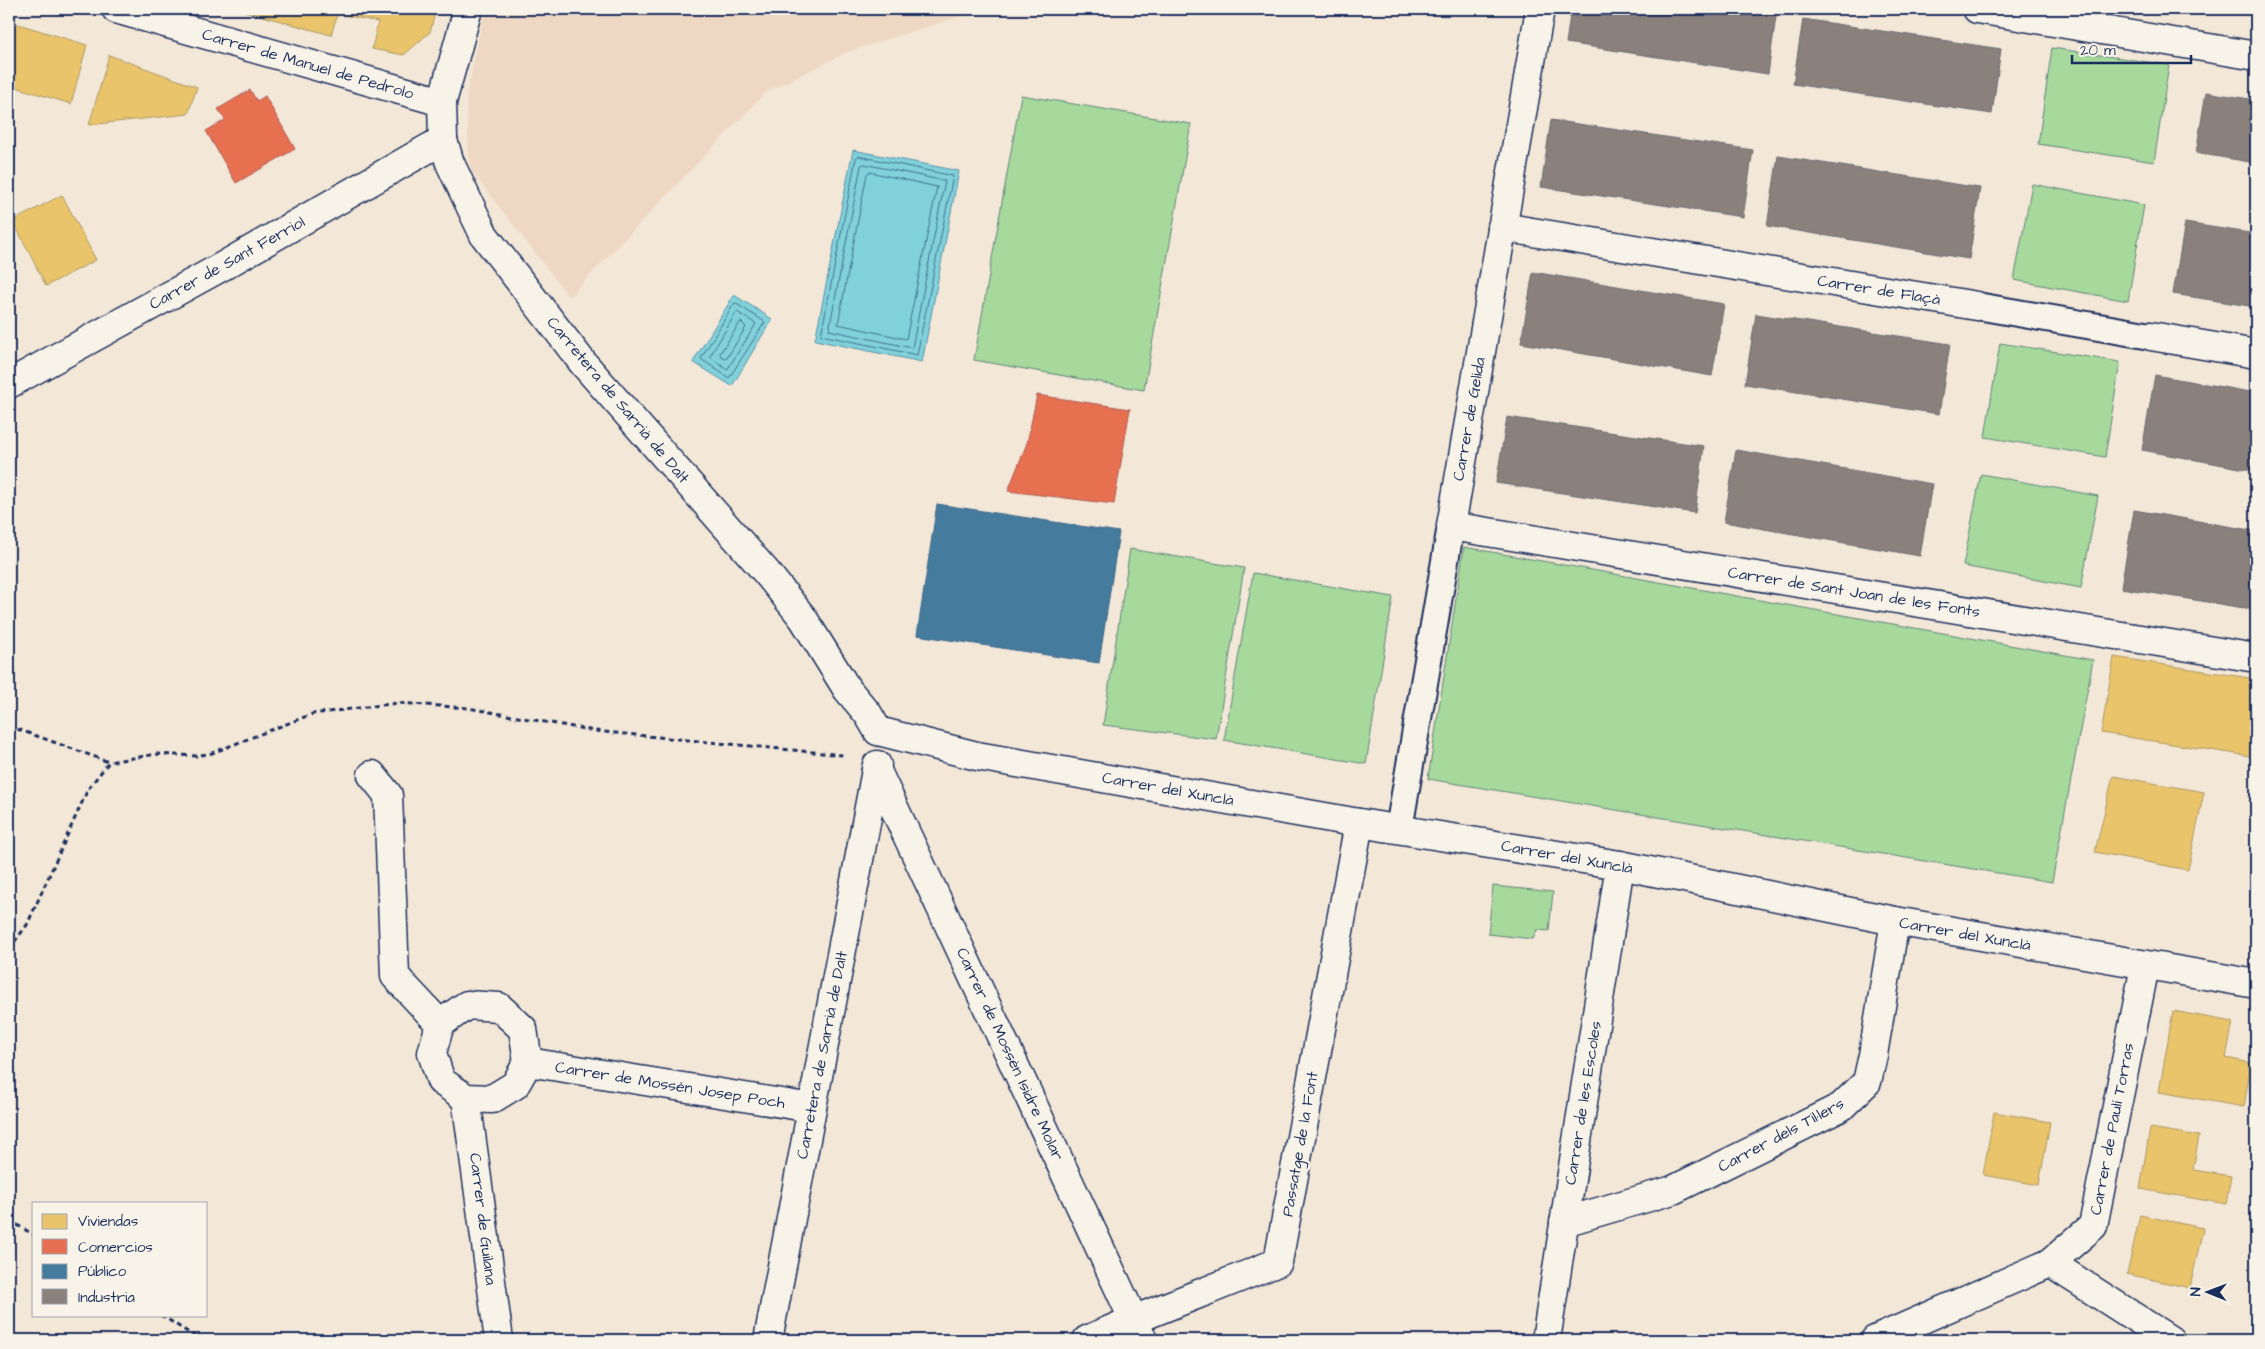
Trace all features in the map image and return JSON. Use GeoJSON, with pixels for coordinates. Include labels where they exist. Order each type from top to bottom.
{"type":"FeatureCollection","features":[{"type":"Feature","properties":{"kind":"street","name":"Carrer de Manuel de Pedrolo"},"geometry":{"type":"LineString","coordinates":[[116,9],[442,102]]}},
{"type":"Feature","properties":{"kind":"street","name":"Carretera de Sarrià de Dalt"},"geometry":{"type":"LineString","coordinates":[[468,9],[442,102],[443,140],[450,163],[484,235],[583,363],[803,618],[847,689],[868,714],[878,731],[877,764],[768,1340]]}},
{"type":"Feature","properties":{"kind":"street","name":"Carrer de Gelida"},"geometry":{"type":"LineString","coordinates":[[1400,830],[1540,9]]}},
{"type":"Feature","properties":{"kind":"street"},"geometry":{"type":"LineString","coordinates":[[1977,9],[2256,56]]}},
{"type":"Feature","properties":{"kind":"street","name":"Carrer de Sant Ferriol"},"geometry":{"type":"LineString","coordinates":[[9,384],[231,261],[443,140]]}},
{"type":"Feature","properties":{"kind":"street","name":"Carrer de Flaçà"},"geometry":{"type":"LineString","coordinates":[[1502,228],[2256,354]]}},
{"type":"Feature","properties":{"kind":"street","name":"Carrer de Sant Joan de les Fonts"},"geometry":{"type":"LineString","coordinates":[[1451,526],[2256,658]]}},
{"type":"Feature","properties":{"kind":"street","name":"Carrer del Xunclà"},"geometry":{"type":"LineString","coordinates":[[878,731],[977,756],[1358,823],[1620,865],[1895,921],[2256,984]]}},
{"type":"Feature","properties":{"kind":"street","name":"Carrer de Mossèn Isidre Molar"},"geometry":{"type":"LineString","coordinates":[[877,764],[1138,1330]]}},
{"type":"Feature","properties":{"kind":"street"},"geometry":{"type":"LineString","coordinates":[[372,775],[388,795],[394,976],[440,1024]]}},
{"type":"Feature","properties":{"kind":"street","name":"Passatge de la Font"},"geometry":{"type":"LineString","coordinates":[[1086,1340],[1138,1330],[1208,1292],[1278,1262],[1358,823]]}},
{"type":"Feature","properties":{"kind":"street","name":"Carrer de les Escoles"},"geometry":{"type":"LineString","coordinates":[[1546,1340],[1620,865]]}},
{"type":"Feature","properties":{"kind":"street","name":"Carrer dels Til·lers"},"geometry":{"type":"LineString","coordinates":[[1564,1222],[1673,1190],[1841,1107],[1867,1082],[1895,921]]}},
{"type":"Feature","properties":{"kind":"street","name":"Carrer de Paulí Torras"},"geometry":{"type":"LineString","coordinates":[[1875,1340],[2050,1263],[2093,1226],[2145,966]]}},
{"type":"Feature","properties":{"kind":"street"},"geometry":{"type":"LineString","coordinates":[[467,1005],[499,1007],[524,1029],[528,1062],[515,1085],[492,1099],[466,1098],[441,1081],[432,1053],[440,1024],[467,1005]]}},
{"type":"Feature","properties":{"kind":"street","name":"Carrer de Mossèn Josep Poch"},"geometry":{"type":"LineString","coordinates":[[528,1062],[812,1108]]}},
{"type":"Feature","properties":{"kind":"street","name":"Carrer de Guilana"},"geometry":{"type":"LineString","coordinates":[[466,1098],[499,1340]]}},
{"type":"Feature","properties":{"kind":"street"},"geometry":{"type":"LineString","coordinates":[[2050,1263],[2170,1340]]}},
{"type":"Feature","properties":{"kind":"path"},"geometry":{"type":"LineString","coordinates":[[9,726],[109,762],[157,754],[196,756],[212,753],[312,714],[398,703],[468,708],[595,731],[877,764]]}},
{"type":"Feature","properties":{"kind":"path"},"geometry":{"type":"LineString","coordinates":[[9,949],[27,925],[88,789],[109,762]]}},
{"type":"Feature","properties":{"kind":"path"},"geometry":{"type":"LineString","coordinates":[[9,1220],[32,1234]]}},
{"type":"Feature","properties":{"kind":"path"},"geometry":{"type":"LineString","coordinates":[[163,1316],[200,1340]]}},
{"type":"Feature","properties":{"kind":"shaded area"},"geometry":{"type":"Polygon","coordinates":[[[485,9],[978,9],[847,52],[766,92],[569,297],[470,169],[466,98],[485,9]]]}},
{"type":"Feature","properties":{"kind":"green space"},"geometry":{"type":"Polygon","coordinates":[[[2052,48],[2169,65],[2154,162],[2038,144],[2052,48]]]}},
{"type":"Feature","properties":{"kind":"green space"},"geometry":{"type":"Polygon","coordinates":[[[1021,95],[1191,124],[1144,390],[974,360],[1021,95]]]}},
{"type":"Feature","properties":{"kind":"green space"},"geometry":{"type":"Polygon","coordinates":[[[2032,184],[2144,205],[2128,301],[2014,280],[2032,184]]]}},
{"type":"Feature","properties":{"kind":"green space"},"geometry":{"type":"Polygon","coordinates":[[[2000,343],[2120,362],[2105,457],[1985,437],[2000,343]]]}},
{"type":"Feature","properties":{"kind":"green space"},"geometry":{"type":"Polygon","coordinates":[[[1981,474],[2098,496],[2081,588],[1963,566],[1981,474]]]}},
{"type":"Feature","properties":{"kind":"green space"},"geometry":{"type":"Polygon","coordinates":[[[1464,547],[2093,660],[2052,882],[1428,779],[1464,547]]]}},
{"type":"Feature","properties":{"kind":"green space"},"geometry":{"type":"Polygon","coordinates":[[[1130,549],[1244,568],[1216,739],[1103,725],[1130,549]]]}},
{"type":"Feature","properties":{"kind":"green space"},"geometry":{"type":"Polygon","coordinates":[[[1253,573],[1393,597],[1366,764],[1224,740],[1253,573]]]}},
{"type":"Feature","properties":{"kind":"green space"},"geometry":{"type":"Polygon","coordinates":[[[1493,886],[1553,892],[1549,931],[1537,930],[1533,939],[1488,934],[1493,886]]]}},
{"type":"Feature","properties":{"kind":"water"},"geometry":{"type":"Polygon","coordinates":[[[853,150],[959,171],[922,362],[815,340],[853,150]]]}},
{"type":"Feature","properties":{"kind":"water"},"geometry":{"type":"Polygon","coordinates":[[[734,295],[772,319],[732,386],[693,362],[734,295]]]}},
{"type":"Feature","properties":{"kind":"building: Viviendas"},"geometry":{"type":"Polygon","coordinates":[[[237,9],[339,9],[331,35],[237,9]]]}},
{"type":"Feature","properties":{"kind":"building: Viviendas"},"geometry":{"type":"Polygon","coordinates":[[[339,9],[436,9],[430,32],[404,55],[372,49],[378,22],[338,14],[339,9]]]}},
{"type":"Feature","properties":{"kind":"building: Viviendas"},"geometry":{"type":"Polygon","coordinates":[[[15,23],[87,45],[71,104],[9,85],[9,44],[15,23]]]}},
{"type":"Feature","properties":{"kind":"building: Viviendas"},"geometry":{"type":"Polygon","coordinates":[[[109,55],[197,87],[188,114],[89,125],[109,55]]]}},
{"type":"Feature","properties":{"kind":"building: Viviendas"},"geometry":{"type":"Polygon","coordinates":[[[62,195],[96,260],[46,286],[13,221],[62,195]]]}},
{"type":"Feature","properties":{"kind":"building: Viviendas"},"geometry":{"type":"Polygon","coordinates":[[[2114,657],[2256,679],[2256,757],[2101,733],[2114,657]]]}},
{"type":"Feature","properties":{"kind":"building: Viviendas"},"geometry":{"type":"Polygon","coordinates":[[[2113,776],[2204,792],[2188,870],[2095,852],[2113,776]]]}},
{"type":"Feature","properties":{"kind":"building: Viviendas"},"geometry":{"type":"Polygon","coordinates":[[[2256,839],[2256,875],[2250,874],[2256,839]]]}},
{"type":"Feature","properties":{"kind":"building: Viviendas"},"geometry":{"type":"Polygon","coordinates":[[[2173,1011],[2233,1022],[2226,1058],[2251,1063],[2244,1107],[2159,1092],[2173,1011]]]}},
{"type":"Feature","properties":{"kind":"building: Viviendas"},"geometry":{"type":"Polygon","coordinates":[[[1994,1112],[2050,1122],[2039,1185],[1983,1175],[1994,1112]]]}},
{"type":"Feature","properties":{"kind":"building: Viviendas"},"geometry":{"type":"Polygon","coordinates":[[[2150,1128],[2199,1136],[2193,1170],[2231,1176],[2226,1204],[2140,1189],[2150,1128]]]}},
{"type":"Feature","properties":{"kind":"building: Viviendas"},"geometry":{"type":"Polygon","coordinates":[[[2140,1215],[2203,1228],[2190,1288],[2127,1274],[2140,1215]]]}},
{"type":"Feature","properties":{"kind":"building: Comercios"},"geometry":{"type":"Polygon","coordinates":[[[250,90],[257,101],[265,96],[295,149],[236,183],[206,131],[225,120],[218,109],[250,90]]]}},
{"type":"Feature","properties":{"kind":"building: Comercios"},"geometry":{"type":"Polygon","coordinates":[[[1037,395],[1130,409],[1114,504],[1008,491],[1027,443],[1037,395]]]}},
{"type":"Feature","properties":{"kind":"building: Público"},"geometry":{"type":"Polygon","coordinates":[[[937,504],[1119,532],[1099,663],[917,635],[937,504]]]}},
{"type":"Feature","properties":{"kind":"building: Industria"},"geometry":{"type":"Polygon","coordinates":[[[1571,9],[1777,9],[1768,74],[1566,43],[1571,9]]]}},
{"type":"Feature","properties":{"kind":"building: Industria"},"geometry":{"type":"Polygon","coordinates":[[[1803,19],[2001,49],[1992,114],[1793,84],[1803,19]]]}},
{"type":"Feature","properties":{"kind":"building: Industria"},"geometry":{"type":"Polygon","coordinates":[[[2206,92],[2256,100],[2256,163],[2196,153],[2206,92]]]}},
{"type":"Feature","properties":{"kind":"building: Industria"},"geometry":{"type":"Polygon","coordinates":[[[1551,120],[1753,150],[1743,217],[1541,187],[1551,120]]]}},
{"type":"Feature","properties":{"kind":"building: Industria"},"geometry":{"type":"Polygon","coordinates":[[[1778,156],[1980,188],[1969,259],[1767,226],[1778,156]]]}},
{"type":"Feature","properties":{"kind":"building: Industria"},"geometry":{"type":"Polygon","coordinates":[[[2185,223],[2256,234],[2256,307],[2173,294],[2185,223]]]}},
{"type":"Feature","properties":{"kind":"building: Industria"},"geometry":{"type":"Polygon","coordinates":[[[1533,272],[1724,304],[1712,376],[1521,343],[1533,272]]]}},
{"type":"Feature","properties":{"kind":"building: Industria"},"geometry":{"type":"Polygon","coordinates":[[[1756,314],[1950,344],[1939,414],[1745,384],[1756,314]]]}},
{"type":"Feature","properties":{"kind":"building: Industria"},"geometry":{"type":"Polygon","coordinates":[[[2155,375],[2256,393],[2256,471],[2142,450],[2155,375]]]}},
{"type":"Feature","properties":{"kind":"building: Industria"},"geometry":{"type":"Polygon","coordinates":[[[1507,417],[1704,446],[1695,513],[1496,483],[1507,417]]]}},
{"type":"Feature","properties":{"kind":"building: Industria"},"geometry":{"type":"Polygon","coordinates":[[[1736,450],[1932,484],[1920,556],[1724,522],[1736,450]]]}},
{"type":"Feature","properties":{"kind":"building: Industria"},"geometry":{"type":"Polygon","coordinates":[[[2134,510],[2256,531],[2256,610],[2121,588],[2134,510]]]}}]}
